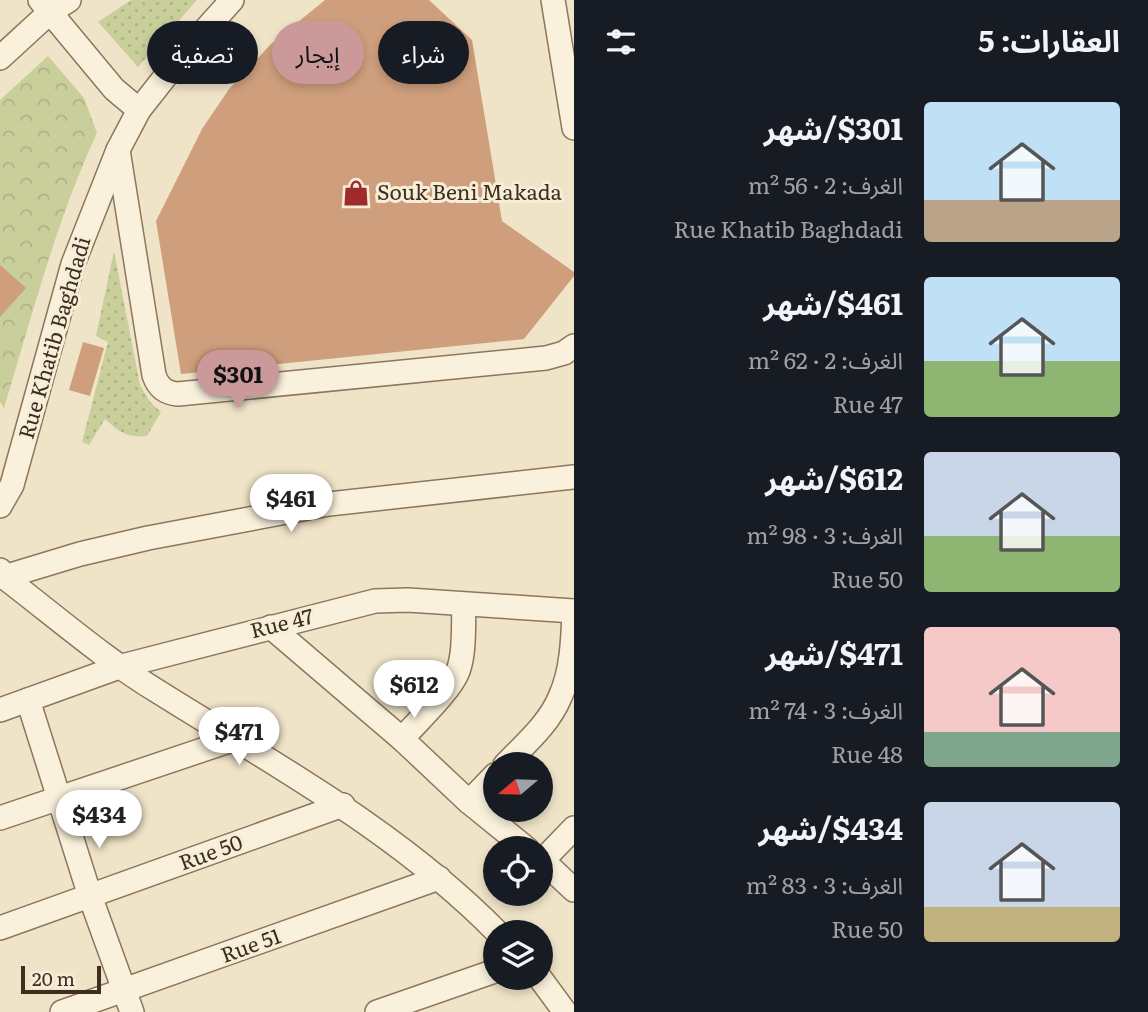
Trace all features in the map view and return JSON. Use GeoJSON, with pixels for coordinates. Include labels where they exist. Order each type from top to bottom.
{"type":"FeatureCollection","features":[{"type":"Feature","properties":{"kind":"street"},"geometry":{"type":"LineString","coordinates":[[0,58],[44,6],[69,0]]}},
{"type":"Feature","properties":{"kind":"street","name":"Rue Khatib Baghdadi"},"geometry":{"type":"LineString","coordinates":[[0,506],[6,477],[73,264],[118,150],[139,110],[180,58],[232,0]]}},
{"type":"Feature","properties":{"kind":"street"},"geometry":{"type":"LineString","coordinates":[[553,0],[574,128]]}},
{"type":"Feature","properties":{"kind":"street"},"geometry":{"type":"LineString","coordinates":[[44,6],[114,89],[139,110]]}},
{"type":"Feature","properties":{"kind":"street"},"geometry":{"type":"LineString","coordinates":[[118,150],[153,375],[165,391],[178,394],[546,358],[564,353],[574,346]]}},
{"type":"Feature","properties":{"kind":"street"},"geometry":{"type":"LineString","coordinates":[[1,579],[80,554],[148,538],[329,504],[574,477]]}},
{"type":"Feature","properties":{"kind":"street"},"geometry":{"type":"LineString","coordinates":[[1,579],[156,691],[343,805],[439,878],[485,920]]}},
{"type":"Feature","properties":{"kind":"street","name":"Rue 47"},"geometry":{"type":"LineString","coordinates":[[0,710],[122,666],[375,601],[408,600],[574,611]]}},
{"type":"Feature","properties":{"kind":"street"},"geometry":{"type":"LineString","coordinates":[[402,739],[442,695],[458,672],[464,605]]}},
{"type":"Feature","properties":{"kind":"street"},"geometry":{"type":"LineString","coordinates":[[518,752],[541,728],[561,697],[572,650],[574,611]]}},
{"type":"Feature","properties":{"kind":"street"},"geometry":{"type":"LineString","coordinates":[[271,627],[402,739],[469,802],[512,836]]}},
{"type":"Feature","properties":{"kind":"street"},"geometry":{"type":"LineString","coordinates":[[28,700],[90,896],[129,1001]]}},
{"type":"Feature","properties":{"kind":"street"},"geometry":{"type":"LineString","coordinates":[[0,818],[235,739]]}},
{"type":"Feature","properties":{"kind":"street"},"geometry":{"type":"LineString","coordinates":[[469,802],[483,787]]}},
{"type":"Feature","properties":{"kind":"street","name":"Rue 50"},"geometry":{"type":"LineString","coordinates":[[0,928],[343,805]]}},
{"type":"Feature","properties":{"kind":"street"},"geometry":{"type":"LineString","coordinates":[[553,844],[574,828]]}},
{"type":"Feature","properties":{"kind":"street"},"geometry":{"type":"LineString","coordinates":[[553,871],[574,890]]}},
{"type":"Feature","properties":{"kind":"street","name":"Rue 51"},"geometry":{"type":"LineString","coordinates":[[62,1012],[129,1001],[439,878]]}},
{"type":"Feature","properties":{"kind":"street"},"geometry":{"type":"LineString","coordinates":[[377,1012],[483,975]]}},
{"type":"Feature","properties":{"kind":"street"},"geometry":{"type":"LineString","coordinates":[[549,990],[565,1012]]}},
{"type":"Feature","properties":{"kind":"green space"},"geometry":{"type":"Polygon","coordinates":[[[131,0],[197,0],[179,21],[147,21],[147,57],[138,67],[98,22],[131,0]]]}},
{"type":"Feature","properties":{"kind":"green space"},"geometry":{"type":"Polygon","coordinates":[[[48,56],[84,98],[97,133],[57,234],[4,408],[0,402],[0,100],[48,56]]]}},
{"type":"Feature","properties":{"kind":"green space"},"geometry":{"type":"Polygon","coordinates":[[[114,251],[140,385],[150,402],[161,412],[147,436],[124,433],[105,419],[89,445],[82,442],[108,342],[96,336],[114,251]]]}},
{"type":"Feature","properties":{"kind":"building"},"geometry":{"type":"Polygon","coordinates":[[[325,0],[429,0],[452,21],[378,21],[378,84],[469,84],[469,37],[472,40],[502,221],[574,272],[574,276],[524,339],[181,374],[156,221],[202,129],[234,84],[258,84],[258,58],[272,43],[272,84],[364,84],[364,21],[299,21],[325,0]]]}},
{"type":"Feature","properties":{"kind":"building"},"geometry":{"type":"Polygon","coordinates":[[[0,265],[26,288],[0,317],[0,265]]]}},
{"type":"Feature","properties":{"kind":"building"},"geometry":{"type":"Polygon","coordinates":[[[83,342],[104,348],[90,396],[69,390],[83,342]]]}},
{"type":"Feature","properties":{"kind":"place","name":"Souk Beni Makada"},"geometry":{"type":"Point","coordinates":[356,193]}}]}
